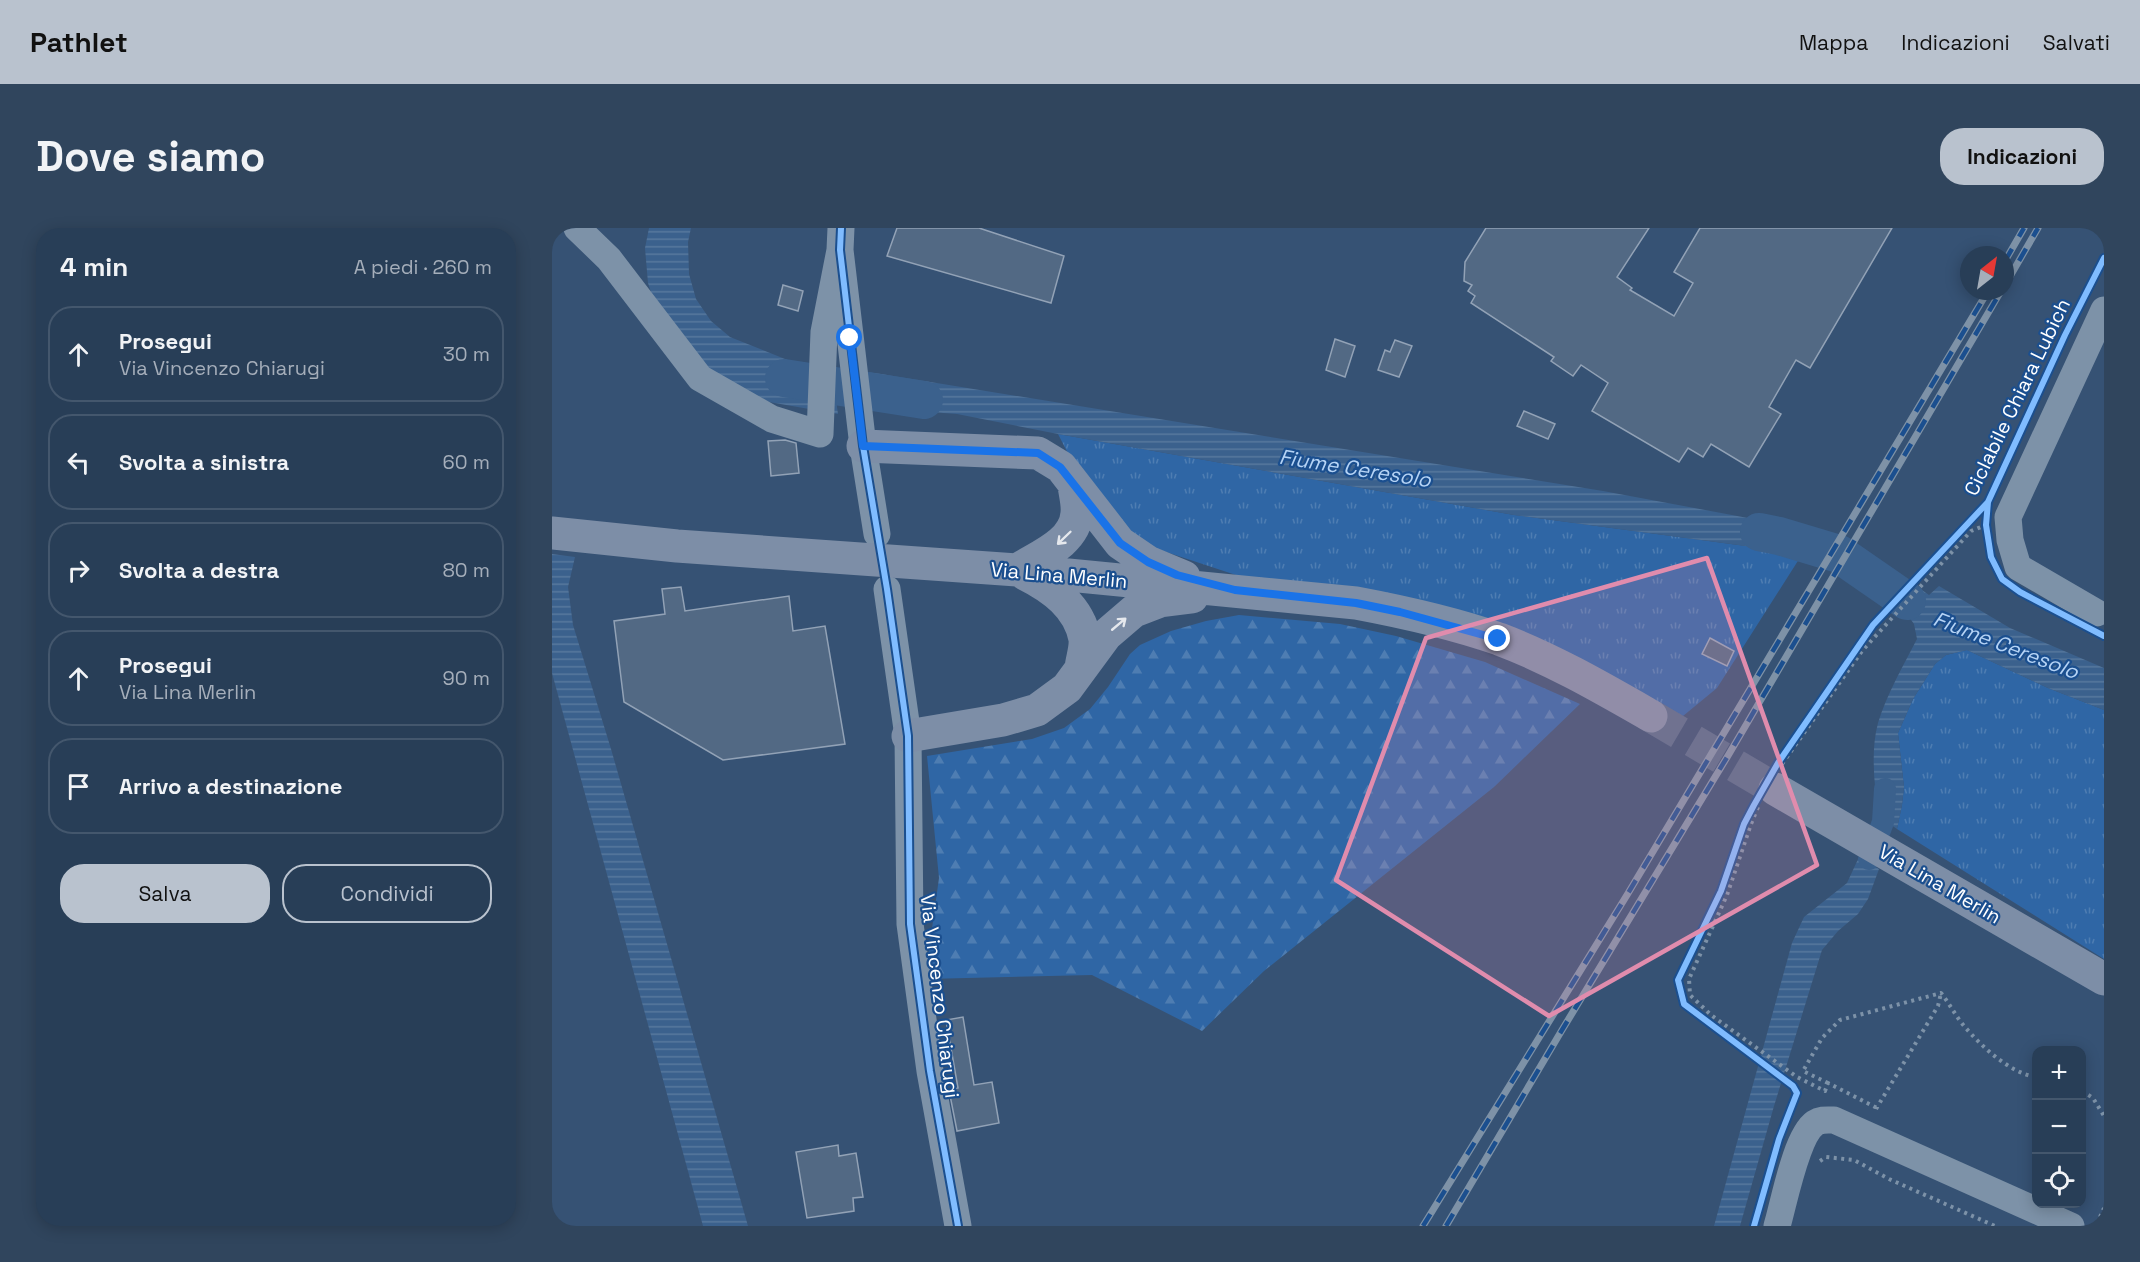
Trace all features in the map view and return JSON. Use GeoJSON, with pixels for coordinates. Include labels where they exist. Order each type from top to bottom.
{"type":"FeatureCollection","features":[{"type":"Feature","properties":{"kind":"main road"},"geometry":{"type":"LineString","coordinates":[[863,446],[1038,453],[1060,467],[1120,543],[1148,562],[1177,575],[1235,590]]}},
{"type":"Feature","properties":{"kind":"main road"},"geometry":{"type":"LineString","coordinates":[[1017,570],[1061,543],[1072,531],[1077,514],[1074,485]]}},
{"type":"Feature","properties":{"kind":"main road","name":"Via Lina Merlin"},"geometry":{"type":"LineString","coordinates":[[552,532],[624,541],[1017,570],[1356,603],[1400,612],[1498,639],[1543,658],[1610,692],[1650,716]]}},
{"type":"Feature","properties":{"kind":"main road"},"geometry":{"type":"LineString","coordinates":[[1017,570],[1043,583],[1064,598],[1077,617],[1085,641],[1081,668]]}},
{"type":"Feature","properties":{"kind":"main road"},"geometry":{"type":"LineString","coordinates":[[908,736],[1003,720],[1037,710],[1067,688],[1106,635],[1134,611],[1160,601],[1235,590]]}},
{"type":"Feature","properties":{"kind":"main road","name":"Via Lina Merlin"},"geometry":{"type":"LineString","coordinates":[[1768,785],[2104,979]]}},
{"type":"Feature","properties":{"kind":"street"},"geometry":{"type":"LineString","coordinates":[[577,228],[609,260],[700,378],[772,419],[820,434],[824,332],[840,239]]}},
{"type":"Feature","properties":{"kind":"street"},"geometry":{"type":"LineString","coordinates":[[840,239],[863,446],[877,534]]}},
{"type":"Feature","properties":{"kind":"street"},"geometry":{"type":"LineString","coordinates":[[2097,613],[2018,567],[2010,540],[2008,517],[2104,310]]}},
{"type":"Feature","properties":{"kind":"street","name":"Via Vincenzo Chiarugi"},"geometry":{"type":"LineString","coordinates":[[887,589],[908,736],[910,924],[930,1071],[958,1226]]}},
{"type":"Feature","properties":{"kind":"street"},"geometry":{"type":"LineString","coordinates":[[1777,1226],[1798,1150],[1805,1134],[1813,1124],[1826,1120],[1834,1120],[2084,1225]]}},
{"type":"Feature","properties":{"kind":"path"},"geometry":{"type":"LineString","coordinates":[[1987,514],[1988,536]]}},
{"type":"Feature","properties":{"kind":"path"},"geometry":{"type":"LineString","coordinates":[[1828,1083],[1825,1091],[1797,1077],[1711,1015],[1690,995],[1689,979],[1727,896],[1751,824],[1768,785],[1862,651],[1971,531],[1986,525]]}},
{"type":"Feature","properties":{"kind":"path"},"geometry":{"type":"LineString","coordinates":[[1928,567],[1965,527]]}},
{"type":"Feature","properties":{"kind":"path"},"geometry":{"type":"LineString","coordinates":[[1707,921],[1731,868],[1744,825],[1861,641]]}},
{"type":"Feature","properties":{"kind":"path"},"geometry":{"type":"LineString","coordinates":[[1941,993],[1963,1026],[1994,1057],[2032,1076]]}},
{"type":"Feature","properties":{"kind":"path"},"geometry":{"type":"LineString","coordinates":[[1941,993],[1938,1006],[1877,1108],[1803,1071],[1822,1038],[1840,1020],[1941,993]]}},
{"type":"Feature","properties":{"kind":"path"},"geometry":{"type":"LineString","coordinates":[[2086,1094],[2093,1098],[2104,1116]]}},
{"type":"Feature","properties":{"kind":"path"},"geometry":{"type":"LineString","coordinates":[[1818,1162],[1826,1157],[1854,1160],[1889,1179],[1995,1226]]}},
{"type":"Feature","properties":{"kind":"path"},"geometry":{"type":"LineString","coordinates":[[2084,1225],[2104,1208]]}},
{"type":"Feature","properties":{"kind":"highlighted area"},"geometry":{"type":"Polygon","coordinates":[[[1707,558],[1817,865],[1549,1016],[1336,880],[1426,638],[1707,558]]]}},
{"type":"Feature","properties":{"kind":"green space"},"geometry":{"type":"Polygon","coordinates":[[[1058,434],[1514,515],[1768,549],[1801,556],[1717,688],[1683,716],[1596,671],[1242,577],[1154,548],[1127,530],[1075,467],[1058,434]]]}},
{"type":"Feature","properties":{"kind":"green space"},"geometry":{"type":"Polygon","coordinates":[[[1239,615],[1340,624],[1396,636],[1485,662],[1580,704],[1494,787],[1264,971],[1202,1031],[1092,975],[925,979],[939,878],[927,756],[1032,739],[1064,728],[1090,709],[1130,654],[1140,645],[1171,631],[1239,615]]]}},
{"type":"Feature","properties":{"kind":"green space"},"geometry":{"type":"Polygon","coordinates":[[[1967,650],[2048,688],[2104,710],[2104,959],[1897,829],[1904,787],[1898,733],[1913,699],[1935,664],[1946,655],[1967,650]]]}},
{"type":"Feature","properties":{"kind":"water"},"geometry":{"type":"Polygon","coordinates":[[[649,228],[691,228],[688,242],[689,274],[696,299],[711,321],[730,337],[790,361],[831,366],[838,414],[769,402],[704,372],[659,316],[648,283],[645,248],[649,228]]]}},
{"type":"Feature","properties":{"kind":"water"},"geometry":{"type":"Polygon","coordinates":[[[869,372],[1603,491],[1818,531],[1801,556],[1768,549],[1514,515],[957,414],[878,408],[869,372]]]}},
{"type":"Feature","properties":{"kind":"water"},"geometry":{"type":"Polygon","coordinates":[[[552,554],[575,557],[568,587],[573,625],[611,749],[748,1226],[703,1226],[552,673],[552,554]]]}},
{"type":"Feature","properties":{"kind":"water"},"geometry":{"type":"Polygon","coordinates":[[[1874,556],[1929,595],[1939,586],[2010,628],[2104,668],[2104,710],[2048,688],[1967,650],[1946,655],[1935,664],[1913,699],[1898,733],[1904,787],[1897,829],[1878,816],[1874,746],[1878,723],[1886,702],[1917,639],[1914,624],[1909,617],[1858,585],[1874,556]]]}},
{"type":"Feature","properties":{"kind":"water"},"geometry":{"type":"Polygon","coordinates":[[[1859,857],[1879,869],[1868,899],[1858,914],[1838,931],[1822,950],[1740,1226],[1714,1226],[1792,943],[1804,917],[1847,883],[1859,857]]]}},
{"type":"Feature","properties":{"kind":"building"},"geometry":{"type":"Polygon","coordinates":[[[897,228],[979,228],[1064,256],[1051,303],[887,256],[897,228]]]}},
{"type":"Feature","properties":{"kind":"building"},"geometry":{"type":"Polygon","coordinates":[[[1486,228],[1649,228],[1617,277],[1632,288],[1630,290],[1674,316],[1693,283],[1674,272],[1700,228],[1892,228],[1810,368],[1796,360],[1769,407],[1781,414],[1749,467],[1711,444],[1703,457],[1688,448],[1679,462],[1592,411],[1608,383],[1581,365],[1573,376],[1551,361],[1554,357],[1471,303],[1475,296],[1468,291],[1472,285],[1464,281],[1465,262],[1486,228]]]}},
{"type":"Feature","properties":{"kind":"building"},"geometry":{"type":"Polygon","coordinates":[[[783,285],[803,291],[798,311],[778,305],[783,285]]]}},
{"type":"Feature","properties":{"kind":"building"},"geometry":{"type":"Polygon","coordinates":[[[1335,339],[1355,346],[1345,377],[1326,370],[1335,339]]]}},
{"type":"Feature","properties":{"kind":"building"},"geometry":{"type":"Polygon","coordinates":[[[1395,340],[1412,346],[1399,377],[1378,370],[1385,350],[1390,352],[1395,340]]]}},
{"type":"Feature","properties":{"kind":"building"},"geometry":{"type":"Polygon","coordinates":[[[1524,411],[1555,424],[1548,439],[1517,426],[1524,411]]]}},
{"type":"Feature","properties":{"kind":"building"},"geometry":{"type":"Polygon","coordinates":[[[785,440],[796,443],[799,473],[771,476],[768,441],[785,440]]]}},
{"type":"Feature","properties":{"kind":"building"},"geometry":{"type":"Polygon","coordinates":[[[681,587],[685,611],[789,596],[793,631],[825,626],[845,744],[723,760],[624,702],[614,621],[665,614],[662,589],[681,587]]]}},
{"type":"Feature","properties":{"kind":"building"},"geometry":{"type":"Polygon","coordinates":[[[1710,638],[1734,651],[1727,666],[1702,654],[1710,638]]]}},
{"type":"Feature","properties":{"kind":"building"},"geometry":{"type":"Polygon","coordinates":[[[963,1017],[974,1085],[992,1082],[999,1123],[957,1131],[949,1090],[958,1088],[946,1020],[963,1017]]]}},
{"type":"Feature","properties":{"kind":"building"},"geometry":{"type":"Polygon","coordinates":[[[838,1145],[839,1156],[856,1153],[863,1197],[853,1198],[854,1211],[807,1218],[796,1152],[838,1145]]]}},
{"type":"Feature","properties":{"kind":"waterway","name":"Fiume Ceresolo"},"geometry":{"type":"LineString","coordinates":[[784,378],[924,400]]}},
{"type":"Feature","properties":{"kind":"waterway","name":"Fiume Ceresolo"},"geometry":{"type":"LineString","coordinates":[[1759,532],[1839,554],[1907,601]]}},
{"type":"Feature","properties":{"kind":"waterway"},"geometry":{"type":"LineString","coordinates":[[1869,859],[1883,822],[1885,789]]}},
{"type":"Feature","properties":{"kind":"tunnel"},"geometry":{"type":"LineString","coordinates":[[1651,716],[1775,789]]}},
{"type":"Feature","properties":{"kind":"railway"},"geometry":{"type":"LineString","coordinates":[[2014,246],[2024,228]]}},
{"type":"Feature","properties":{"kind":"railway"},"geometry":{"type":"LineString","coordinates":[[2014,269],[2038,228]]}},
{"type":"Feature","properties":{"kind":"railway"},"geometry":{"type":"LineString","coordinates":[[1423,1226],[1627,895],[1983,300]]}},
{"type":"Feature","properties":{"kind":"railway"},"geometry":{"type":"LineString","coordinates":[[1446,1226],[1729,754],[1996,300]]}},
{"type":"Feature","properties":{"kind":"cycle path"},"geometry":{"type":"LineString","coordinates":[[841,228],[840,250],[863,446],[908,736],[910,924],[930,1071],[958,1226]]}},
{"type":"Feature","properties":{"kind":"cycle path","name":"Ciclabile Chiara Lubich"},"geometry":{"type":"LineString","coordinates":[[1754,1226],[1779,1139],[1797,1093],[1793,1086],[1684,1004],[1678,980],[1721,891],[1744,824],[1778,763],[1873,625],[1988,502],[2065,335],[2104,258]]}},
{"type":"Feature","properties":{"kind":"cycle path","name":"Ciclabile Chiara Lubich"},"geometry":{"type":"LineString","coordinates":[[1988,502],[1986,525],[1991,557],[2002,579],[2020,592],[2104,636]]}},
{"type":"Feature","properties":{"kind":"route"},"geometry":{"type":"LineString","coordinates":[[850,338],[863,446],[1038,453],[1060,467],[1120,543],[1148,562],[1177,575],[1235,590],[1356,603],[1400,612],[1498,639]]}}]}
